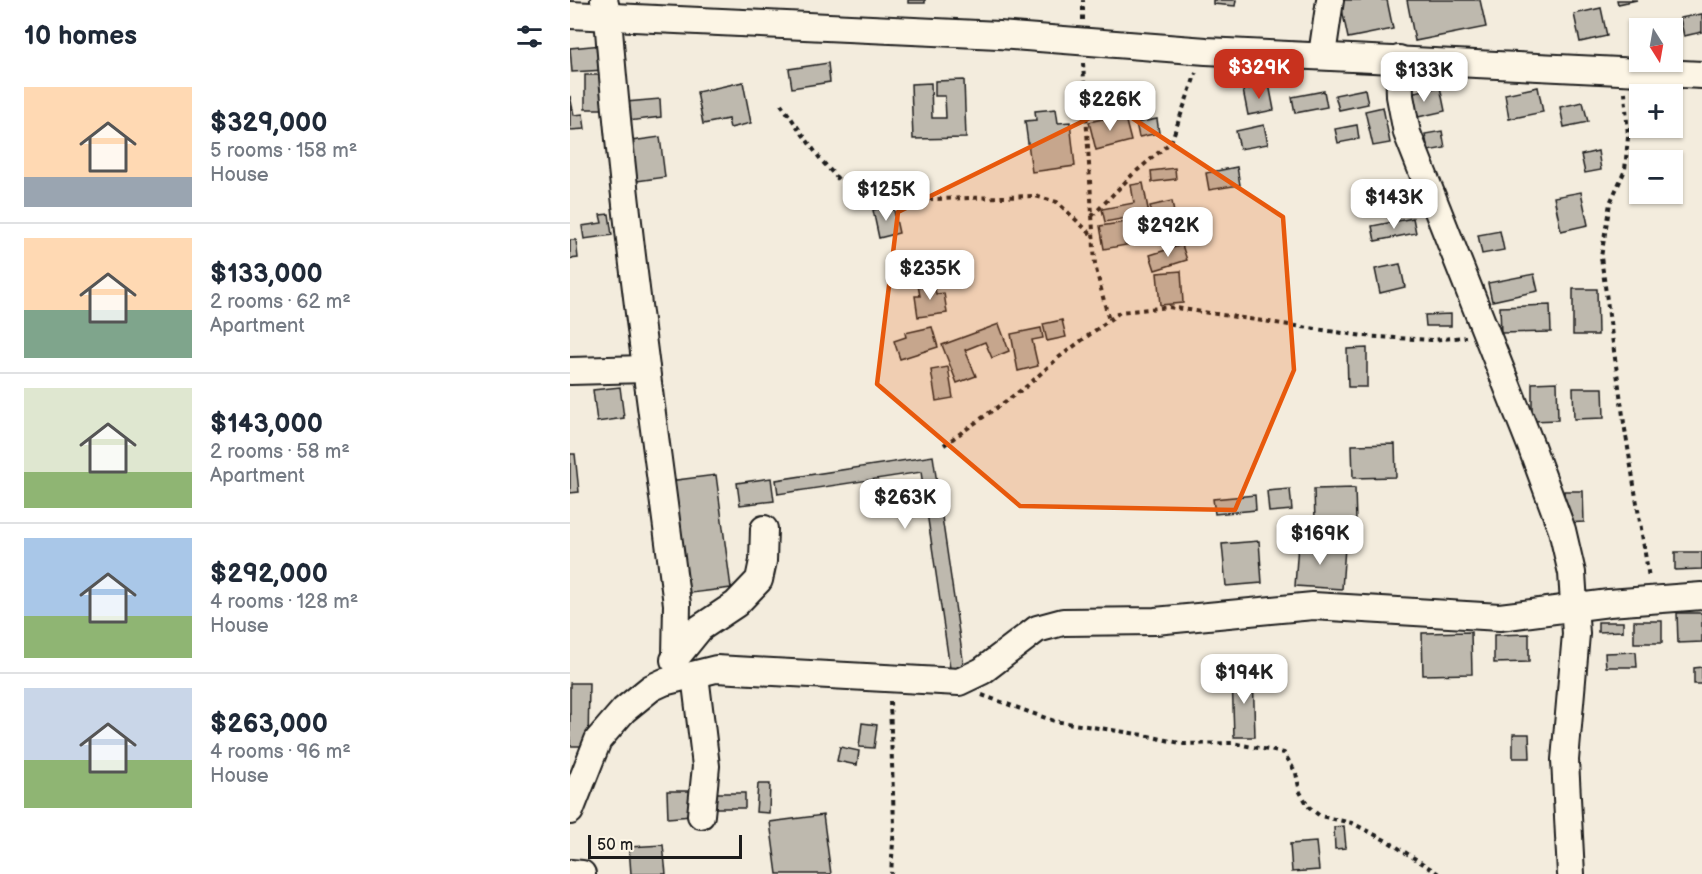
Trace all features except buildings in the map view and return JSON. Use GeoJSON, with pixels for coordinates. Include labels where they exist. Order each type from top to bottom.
{"type":"FeatureCollection","features":[{"type":"Feature","properties":{"kind":"street"},"geometry":{"type":"LineString","coordinates":[[1322,55],[1330,0]]}},
{"type":"Feature","properties":{"kind":"street"},"geometry":{"type":"LineString","coordinates":[[606,8],[618,145],[677,604],[676,656]]}},
{"type":"Feature","properties":{"kind":"street"},"geometry":{"type":"LineString","coordinates":[[570,15],[606,8],[669,10],[1206,51],[1702,75]]}},
{"type":"Feature","properties":{"kind":"street"},"geometry":{"type":"LineString","coordinates":[[1399,59],[1400,96],[1407,133],[1562,530],[1576,607],[1576,634],[1565,752],[1571,874]]}},
{"type":"Feature","properties":{"kind":"street"},"geometry":{"type":"LineString","coordinates":[[570,370],[646,369]]}},
{"type":"Feature","properties":{"kind":"street"},"geometry":{"type":"LineString","coordinates":[[570,811],[598,740],[624,710],[657,685],[676,656],[700,628],[736,604],[759,579],[763,561],[764,529]]}},
{"type":"Feature","properties":{"kind":"street"},"geometry":{"type":"LineString","coordinates":[[657,685],[716,669],[959,682],[982,671],[1037,629],[1063,622],[1155,621],[1313,606],[1500,617],[1576,607],[1702,596]]}},
{"type":"Feature","properties":{"kind":"street"},"geometry":{"type":"LineString","coordinates":[[695,675],[706,766],[701,815]]}},
{"type":"Feature","properties":{"kind":"street"},"geometry":{"type":"LineString","coordinates":[[570,873],[582,874]]}},
{"type":"Feature","properties":{"kind":"path"},"geometry":{"type":"LineString","coordinates":[[1083,40],[1083,81],[1095,265],[1109,321]]}},
{"type":"Feature","properties":{"kind":"path"},"geometry":{"type":"LineString","coordinates":[[1092,217],[1132,175],[1158,156],[1171,142],[1206,51]]}},
{"type":"Feature","properties":{"kind":"path"},"geometry":{"type":"LineString","coordinates":[[1624,71],[1628,137],[1624,170],[1610,203],[1601,257],[1624,423],[1653,600]]}},
{"type":"Feature","properties":{"kind":"path"},"geometry":{"type":"LineString","coordinates":[[782,104],[821,160],[839,180],[859,191],[903,200],[1035,196],[1057,202],[1093,236]]}},
{"type":"Feature","properties":{"kind":"path"},"geometry":{"type":"LineString","coordinates":[[944,445],[1027,386],[1058,358],[1120,312],[1169,307],[1363,336],[1431,340],[1487,335]]}},
{"type":"Feature","properties":{"kind":"path"},"geometry":{"type":"LineString","coordinates":[[889,679],[894,825],[891,874]]}},
{"type":"Feature","properties":{"kind":"path"},"geometry":{"type":"LineString","coordinates":[[959,682],[986,697],[1054,721],[1144,735],[1184,744],[1232,743],[1284,753],[1296,773],[1300,792],[1314,812],[1320,816],[1352,823],[1439,874]]}},
{"type":"Feature","properties":{"kind":"highlighted area"},"geometry":{"type":"Polygon","coordinates":[[[1114,106],[1283,217],[1294,370],[1235,510],[1020,506],[877,384],[898,212],[1114,106]]]}}]}
